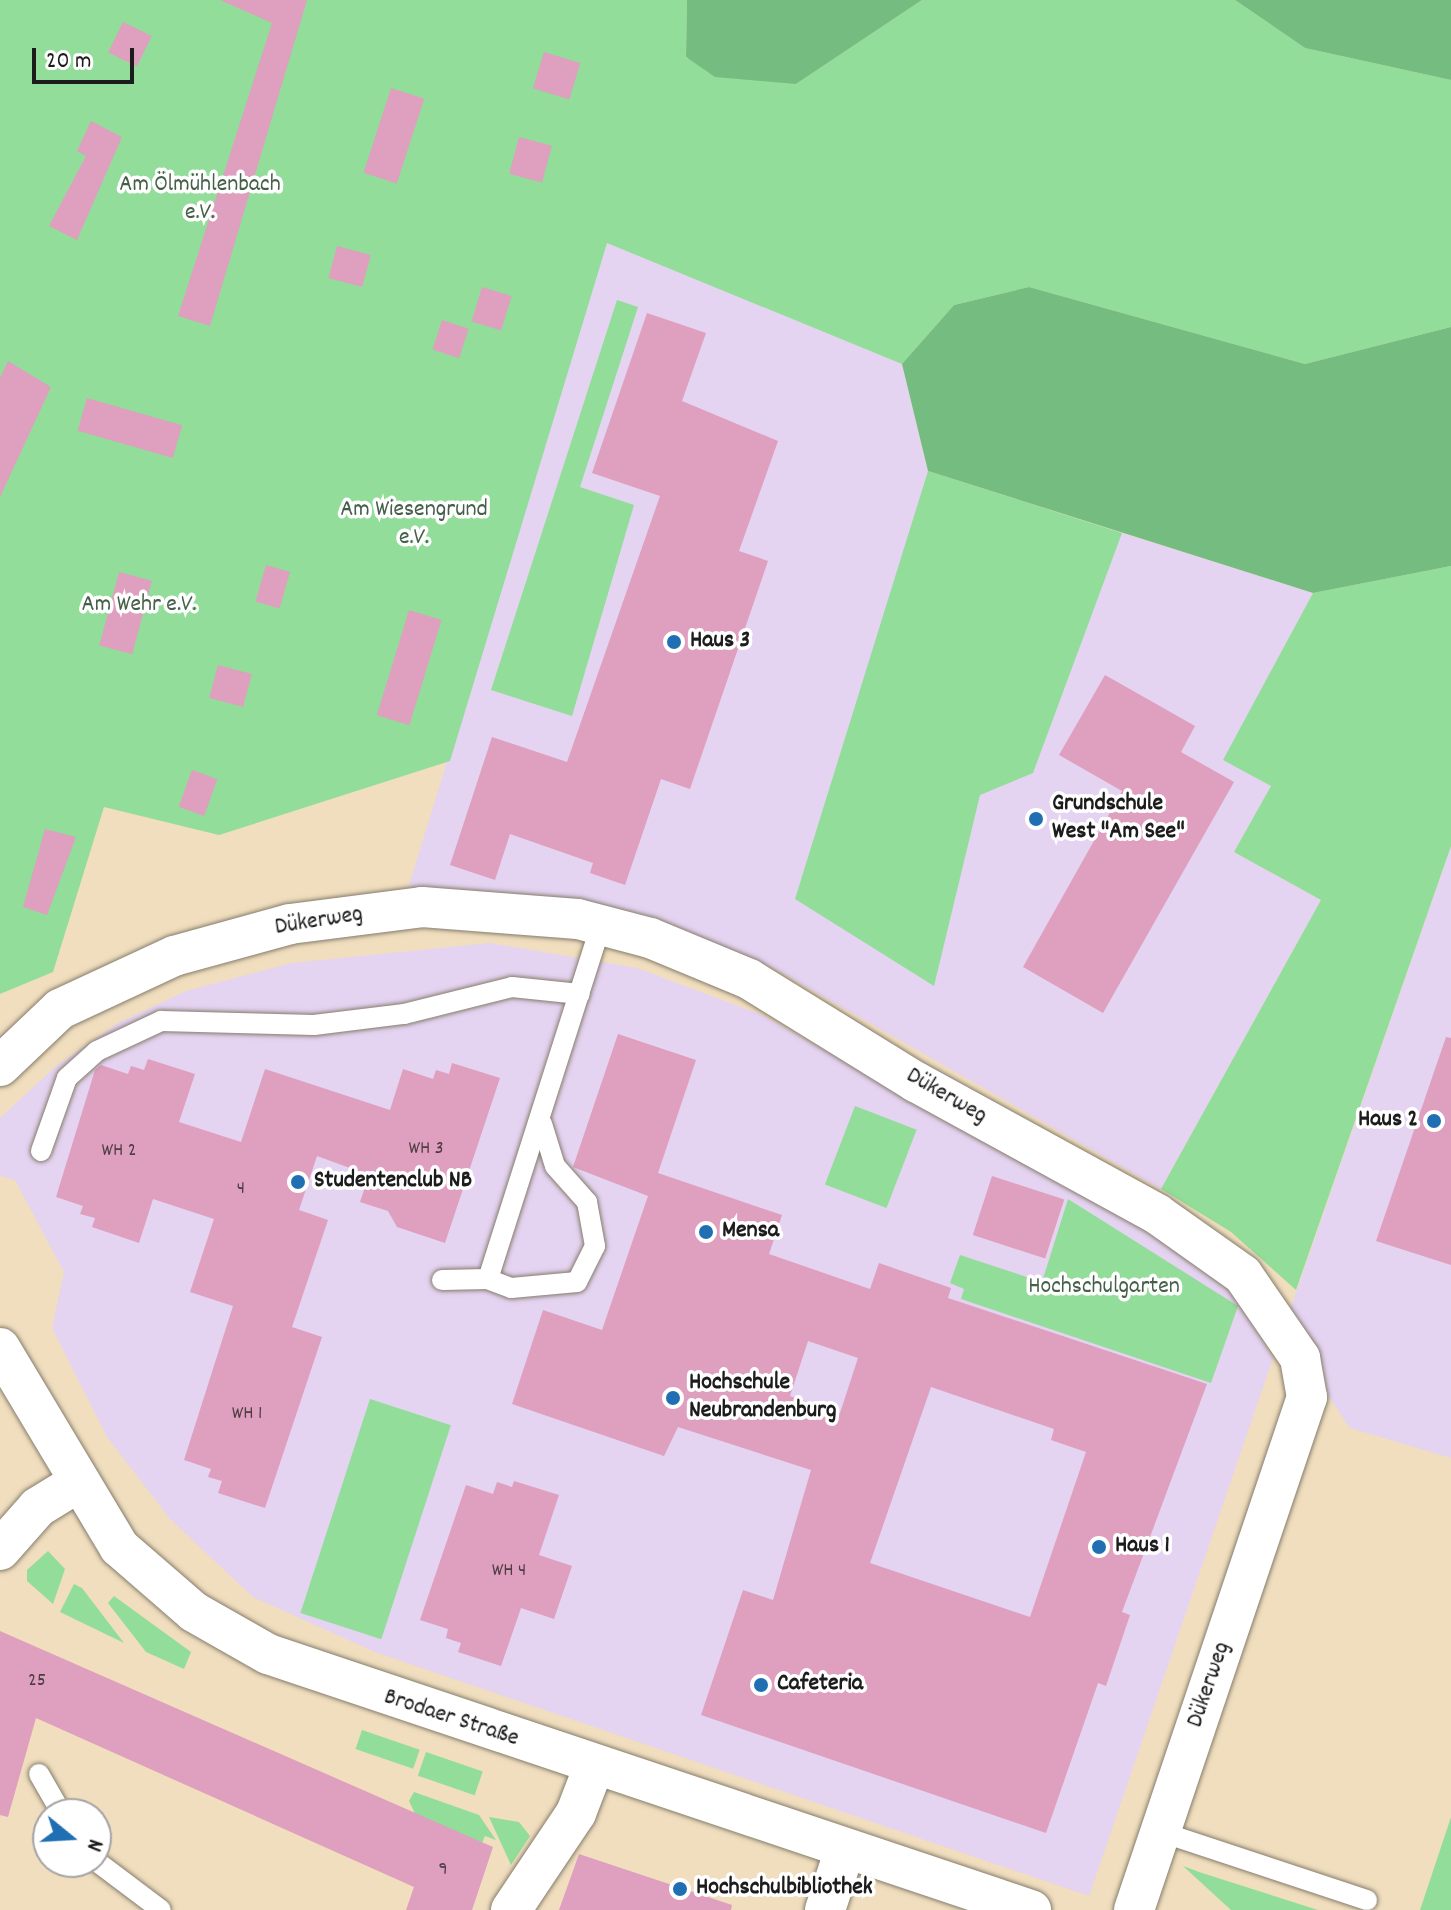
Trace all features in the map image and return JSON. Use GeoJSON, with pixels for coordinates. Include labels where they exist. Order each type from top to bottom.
{"type":"FeatureCollection","features":[{"type":"Feature","properties":{"kind":"street","name":"Dükerweg"},"geometry":{"type":"LineString","coordinates":[[0,1066],[60,1009],[174,956],[290,924],[422,907],[601,925],[749,979],[916,1082],[1157,1214],[1243,1275],[1300,1358],[1307,1397],[1302,1421],[1134,1910]]}},
{"type":"Feature","properties":{"kind":"street","name":"Brodaer Straße"},"geometry":{"type":"LineString","coordinates":[[0,1348],[77,1483],[119,1547],[172,1596],[268,1654],[594,1766],[1031,1910]]}},
{"type":"Feature","properties":{"kind":"street"},"geometry":{"type":"LineString","coordinates":[[0,1550],[38,1507],[77,1483]]}},
{"type":"Feature","properties":{"kind":"street"},"geometry":{"type":"LineString","coordinates":[[511,1910],[576,1813],[594,1766]]}},
{"type":"Feature","properties":{"kind":"street"},"geometry":{"type":"LineString","coordinates":[[825,1910],[845,1849]]}},
{"type":"Feature","properties":{"kind":"lane"},"geometry":{"type":"LineString","coordinates":[[488,1279],[542,1124],[601,925]]}},
{"type":"Feature","properties":{"kind":"lane"},"geometry":{"type":"LineString","coordinates":[[41,1151],[67,1078],[97,1051],[161,1021],[314,1025],[404,1014],[512,987],[580,994]]}},
{"type":"Feature","properties":{"kind":"lane"},"geometry":{"type":"LineString","coordinates":[[442,1280],[488,1279],[511,1288],[577,1282],[595,1246],[587,1202],[555,1166],[542,1124]]}},
{"type":"Feature","properties":{"kind":"lane"},"geometry":{"type":"LineString","coordinates":[[39,1774],[53,1798]]}},
{"type":"Feature","properties":{"kind":"lane"},"geometry":{"type":"LineString","coordinates":[[1161,1832],[1367,1900]]}},
{"type":"Feature","properties":{"kind":"lane"},"geometry":{"type":"LineString","coordinates":[[112,1873],[161,1910]]}},
{"type":"Feature","properties":{"kind":"shaded area"},"geometry":{"type":"Polygon","coordinates":[[[607,242],[902,364],[928,472],[1313,593],[1224,760],[1271,786],[1234,852],[1321,900],[1161,1189],[773,968],[575,910],[406,895],[607,242]]]}},
{"type":"Feature","properties":{"kind":"shaded area"},"geometry":{"type":"Polygon","coordinates":[[[1451,846],[1451,1458],[1350,1428],[1283,1330],[1451,846]]]}},
{"type":"Feature","properties":{"kind":"shaded area","name":"Hochschule Neubrandenburg"},"geometry":{"type":"Polygon","coordinates":[[[490,943],[637,968],[762,1015],[1149,1230],[1235,1294],[1273,1358],[1089,1896],[375,1652],[253,1597],[170,1519],[107,1437],[52,1328],[64,1272],[15,1180],[0,1176],[0,1118],[56,1066],[118,1023],[186,991],[292,963],[490,943]]]}},
{"type":"Feature","properties":{"kind":"green space"},"geometry":{"type":"Polygon","coordinates":[[[0,0],[687,0],[686,58],[796,84],[922,0],[1235,0],[1305,48],[1451,80],[1451,327],[1305,364],[1029,287],[954,305],[902,364],[607,243],[450,761],[219,835],[104,807],[53,972],[0,994],[0,0]]]}},
{"type":"Feature","properties":{"kind":"green space"},"geometry":{"type":"Polygon","coordinates":[[[687,0],[922,0],[796,84],[715,77],[686,57],[687,0]]]}},
{"type":"Feature","properties":{"kind":"green space"},"geometry":{"type":"Polygon","coordinates":[[[1235,0],[1451,0],[1451,80],[1305,48],[1235,0]]]}},
{"type":"Feature","properties":{"kind":"green space"},"geometry":{"type":"Polygon","coordinates":[[[1029,287],[1305,364],[1451,327],[1451,566],[1313,593],[928,471],[902,364],[954,305],[1029,287]]]}},
{"type":"Feature","properties":{"kind":"green space"},"geometry":{"type":"Polygon","coordinates":[[[617,300],[638,307],[580,487],[634,505],[572,716],[491,690],[617,300]]]}},
{"type":"Feature","properties":{"kind":"green space"},"geometry":{"type":"Polygon","coordinates":[[[928,471],[1122,533],[1033,773],[980,795],[934,986],[795,899],[928,471]]]}},
{"type":"Feature","properties":{"kind":"green space"},"geometry":{"type":"Polygon","coordinates":[[[1451,566],[1451,846],[1296,1290],[1231,1232],[1161,1189],[1321,900],[1234,852],[1271,786],[1223,760],[1313,593],[1451,566]]]}},
{"type":"Feature","properties":{"kind":"green space"},"geometry":{"type":"Polygon","coordinates":[[[855,1106],[917,1130],[887,1208],[825,1184],[855,1106]]]}},
{"type":"Feature","properties":{"kind":"green space","name":"Hochschulgarten"},"geometry":{"type":"Polygon","coordinates":[[[1068,1199],[1238,1306],[1211,1383],[961,1299],[964,1289],[950,1283],[960,1255],[1042,1282],[1068,1199]]]}},
{"type":"Feature","properties":{"kind":"green space"},"geometry":{"type":"Polygon","coordinates":[[[370,1399],[451,1425],[381,1639],[300,1613],[370,1399]]]}},
{"type":"Feature","properties":{"kind":"green space"},"geometry":{"type":"Polygon","coordinates":[[[48,1551],[65,1569],[53,1604],[27,1581],[27,1570],[48,1551]]]}},
{"type":"Feature","properties":{"kind":"green space"},"geometry":{"type":"Polygon","coordinates":[[[74,1584],[82,1588],[124,1643],[60,1612],[74,1584]]]}},
{"type":"Feature","properties":{"kind":"green space"},"geometry":{"type":"Polygon","coordinates":[[[114,1596],[191,1652],[184,1669],[146,1652],[108,1603],[114,1596]]]}},
{"type":"Feature","properties":{"kind":"green space"},"geometry":{"type":"Polygon","coordinates":[[[362,1730],[420,1750],[413,1769],[355,1749],[362,1730]]]}},
{"type":"Feature","properties":{"kind":"green space"},"geometry":{"type":"Polygon","coordinates":[[[426,1752],[483,1772],[475,1795],[418,1776],[426,1752]]]}},
{"type":"Feature","properties":{"kind":"green space"},"geometry":{"type":"Polygon","coordinates":[[[414,1792],[479,1815],[496,1840],[485,1836],[482,1843],[417,1818],[409,1801],[414,1792]]]}},
{"type":"Feature","properties":{"kind":"green space"},"geometry":{"type":"Polygon","coordinates":[[[489,1817],[519,1822],[530,1836],[511,1865],[489,1817]]]}},
{"type":"Feature","properties":{"kind":"green space"},"geometry":{"type":"Polygon","coordinates":[[[1451,1817],[1451,1910],[1420,1910],[1451,1817]]]}},
{"type":"Feature","properties":{"kind":"green space"},"geometry":{"type":"Polygon","coordinates":[[[1183,1866],[1202,1873],[1318,1910],[1231,1910],[1183,1866]]]}},
{"type":"Feature","properties":{"kind":"building"},"geometry":{"type":"Polygon","coordinates":[[[220,0],[307,0],[210,326],[178,316],[272,23],[220,0]]]}},
{"type":"Feature","properties":{"kind":"building"},"geometry":{"type":"Polygon","coordinates":[[[123,22],[152,36],[137,67],[108,53],[123,22]]]}},
{"type":"Feature","properties":{"kind":"building"},"geometry":{"type":"Polygon","coordinates":[[[544,52],[580,63],[569,99],[533,88],[544,52]]]}},
{"type":"Feature","properties":{"kind":"building"},"geometry":{"type":"Polygon","coordinates":[[[391,88],[424,99],[397,183],[363,173],[391,88]]]}},
{"type":"Feature","properties":{"kind":"building"},"geometry":{"type":"Polygon","coordinates":[[[91,121],[122,137],[77,240],[49,226],[86,156],[77,151],[91,121]]]}},
{"type":"Feature","properties":{"kind":"building"},"geometry":{"type":"Polygon","coordinates":[[[519,137],[552,146],[542,183],[509,174],[519,137]]]}},
{"type":"Feature","properties":{"kind":"building"},"geometry":{"type":"Polygon","coordinates":[[[337,246],[371,255],[362,287],[328,278],[337,246]]]}},
{"type":"Feature","properties":{"kind":"building"},"geometry":{"type":"Polygon","coordinates":[[[482,287],[512,296],[501,330],[471,321],[482,287]]]}},
{"type":"Feature","properties":{"kind":"building","name":"Haus 3"},"geometry":{"type":"Polygon","coordinates":[[[647,313],[706,333],[682,401],[778,441],[739,551],[768,561],[690,789],[661,779],[625,885],[590,873],[593,863],[510,834],[495,880],[450,865],[492,737],[567,762],[660,496],[592,473],[647,313]]]}},
{"type":"Feature","properties":{"kind":"building"},"geometry":{"type":"Polygon","coordinates":[[[442,320],[469,329],[459,358],[432,349],[442,320]]]}},
{"type":"Feature","properties":{"kind":"building"},"geometry":{"type":"Polygon","coordinates":[[[8,361],[51,387],[0,497],[0,378],[8,361]]]}},
{"type":"Feature","properties":{"kind":"building"},"geometry":{"type":"Polygon","coordinates":[[[87,398],[182,425],[173,458],[78,431],[87,398]]]}},
{"type":"Feature","properties":{"kind":"building"},"geometry":{"type":"Polygon","coordinates":[[[266,565],[290,572],[280,608],[256,602],[266,565]]]}},
{"type":"Feature","properties":{"kind":"building"},"geometry":{"type":"Polygon","coordinates":[[[119,572],[152,581],[132,654],[99,645],[119,572]]]}},
{"type":"Feature","properties":{"kind":"building"},"geometry":{"type":"Polygon","coordinates":[[[409,610],[442,620],[409,725],[377,715],[409,610]]]}},
{"type":"Feature","properties":{"kind":"building"},"geometry":{"type":"Polygon","coordinates":[[[218,665],[252,674],[243,707],[209,698],[218,665]]]}},
{"type":"Feature","properties":{"kind":"building"},"geometry":{"type":"Polygon","coordinates":[[[1105,675],[1195,726],[1181,752],[1234,782],[1103,1013],[1023,967],[1122,791],[1059,755],[1105,675]]]}},
{"type":"Feature","properties":{"kind":"building"},"geometry":{"type":"Polygon","coordinates":[[[192,770],[217,779],[204,816],[179,807],[192,770]]]}},
{"type":"Feature","properties":{"kind":"building"},"geometry":{"type":"Polygon","coordinates":[[[45,829],[76,837],[47,915],[23,907],[45,829]]]}},
{"type":"Feature","properties":{"kind":"building","name":"Haus 1"},"geometry":{"type":"Polygon","coordinates":[[[618,1034],[696,1060],[658,1173],[782,1215],[769,1254],[870,1289],[879,1263],[951,1288],[948,1298],[1207,1384],[1122,1612],[1130,1615],[1106,1686],[1098,1683],[1046,1833],[701,1715],[743,1590],[773,1600],[811,1470],[678,1427],[664,1456],[512,1404],[543,1310],[602,1330],[648,1196],[573,1167],[618,1034]],[[808,1341],[790,1396],[840,1413],[858,1358],[808,1341]],[[931,1387],[870,1563],[1030,1617],[1086,1452],[1051,1440],[1054,1429],[931,1387]]]}},
{"type":"Feature","properties":{"kind":"building","name":"Haus 2"},"geometry":{"type":"Polygon","coordinates":[[[1446,1037],[1451,1038],[1451,1265],[1376,1241],[1446,1037]]]}},
{"type":"Feature","properties":{"kind":"building"},"geometry":{"type":"Polygon","coordinates":[[[148,1059],[195,1074],[179,1122],[241,1142],[265,1069],[390,1110],[403,1069],[433,1079],[436,1070],[449,1074],[452,1063],[500,1078],[445,1243],[397,1227],[388,1211],[360,1202],[369,1175],[317,1156],[299,1210],[328,1220],[292,1327],[322,1337],[265,1508],[218,1493],[222,1481],[208,1477],[211,1469],[184,1460],[233,1306],[190,1292],[214,1219],[153,1199],[139,1243],[92,1227],[95,1218],[80,1214],[83,1206],[56,1197],[95,1070],[101,1065],[128,1074],[131,1066],[144,1070],[148,1059]]]}},
{"type":"Feature","properties":{"kind":"building"},"geometry":{"type":"Polygon","coordinates":[[[992,1176],[1064,1199],[1045,1258],[973,1235],[992,1176]]]}},
{"type":"Feature","properties":{"kind":"building"},"geometry":{"type":"Polygon","coordinates":[[[514,1481],[559,1495],[539,1555],[572,1566],[554,1619],[521,1608],[501,1666],[458,1652],[461,1643],[446,1638],[448,1629],[420,1620],[466,1485],[493,1494],[497,1482],[512,1487],[514,1481]]]}},
{"type":"Feature","properties":{"kind":"building"},"geometry":{"type":"Polygon","coordinates":[[[0,1631],[493,1847],[472,1910],[406,1910],[414,1887],[36,1718],[8,1817],[0,1815],[0,1631]]]}},
{"type":"Feature","properties":{"kind":"building"},"geometry":{"type":"Polygon","coordinates":[[[579,1854],[732,1905],[731,1910],[559,1910],[579,1854]]]}},
{"type":"Feature","properties":{"kind":"place","name":"Haus 3"},"geometry":{"type":"Point","coordinates":[674,642]}},
{"type":"Feature","properties":{"kind":"place","name":"Grundschule West \"Am See\""},"geometry":{"type":"Point","coordinates":[1036,819]}},
{"type":"Feature","properties":{"kind":"place","name":"Haus 2"},"geometry":{"type":"Point","coordinates":[1434,1121]}},
{"type":"Feature","properties":{"kind":"place","name":"Studentenclub NB"},"geometry":{"type":"Point","coordinates":[298,1182]}},
{"type":"Feature","properties":{"kind":"place","name":"Mensa"},"geometry":{"type":"Point","coordinates":[706,1232]}},
{"type":"Feature","properties":{"kind":"place","name":"Hochschule Neubrandenburg"},"geometry":{"type":"Point","coordinates":[673,1398]}},
{"type":"Feature","properties":{"kind":"place","name":"Haus 1"},"geometry":{"type":"Point","coordinates":[1099,1547]}},
{"type":"Feature","properties":{"kind":"place","name":"Cafeteria"},"geometry":{"type":"Point","coordinates":[761,1685]}},
{"type":"Feature","properties":{"kind":"place","name":"Hochschulbibliothek"},"geometry":{"type":"Point","coordinates":[680,1889]}},
{"type":"Feature","properties":{"kind":"park label","name":"Am Ölmühlenbach e.V."},"geometry":{"type":"Point","coordinates":[200,200]}},
{"type":"Feature","properties":{"kind":"park label","name":"Am Wiesengrund e.V."},"geometry":{"type":"Point","coordinates":[414,525]}},
{"type":"Feature","properties":{"kind":"park label","name":"Am Wehr e.V."},"geometry":{"type":"Point","coordinates":[139,606]}}]}
